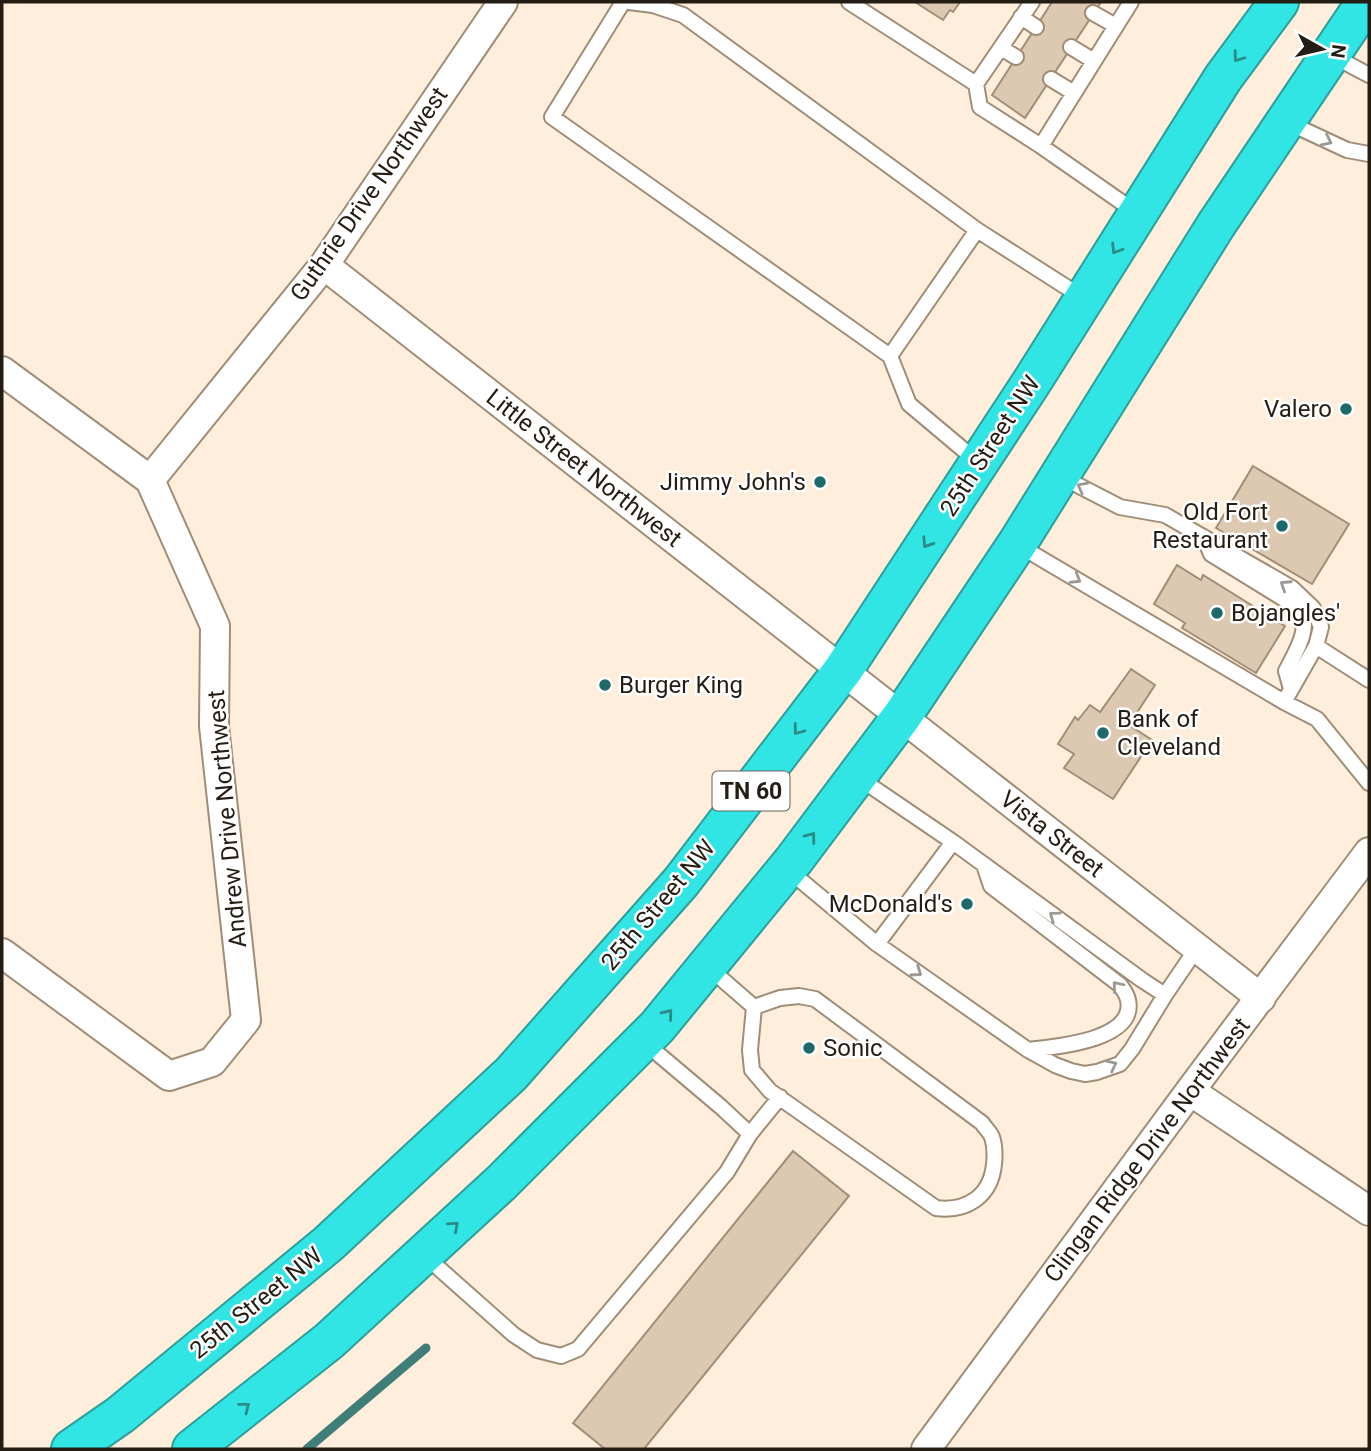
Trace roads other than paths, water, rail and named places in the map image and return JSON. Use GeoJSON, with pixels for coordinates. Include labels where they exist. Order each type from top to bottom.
{"type":"FeatureCollection","features":[{"type":"Feature","properties":{"kind":"highway","name":"25th Street NW"},"geometry":{"type":"LineString","coordinates":[[71,1449],[120,1415],[328,1244],[511,1074],[681,882],[843,670],[979,463],[1223,78],[1279,2]]}},
{"type":"Feature","properties":{"kind":"highway","name":"TN 60"},"geometry":{"type":"LineString","coordinates":[[192,1449],[329,1341],[501,1184],[657,1027],[786,869],[902,716],[1017,544],[1216,225],[1366,2]]}},
{"type":"Feature","properties":{"kind":"street","name":"Guthrie Drive Northwest"},"geometry":{"type":"LineString","coordinates":[[150,480],[324,265],[503,2]]}},
{"type":"Feature","properties":{"kind":"street","name":"Little Street Northwest"},"geometry":{"type":"LineString","coordinates":[[324,265],[843,670]]}},
{"type":"Feature","properties":{"kind":"street","name":"Andrew Drive Northwest"},"geometry":{"type":"LineString","coordinates":[[2,371],[150,480],[215,625],[214,726],[246,1020],[212,1062],[169,1076],[2,953]]}},
{"type":"Feature","properties":{"kind":"street","name":"Vista Street"},"geometry":{"type":"LineString","coordinates":[[843,670],[1261,998]]}},
{"type":"Feature","properties":{"kind":"street","name":"Clingan Ridge Drive Northwest"},"geometry":{"type":"LineString","coordinates":[[926,1449],[1369,852]]}},
{"type":"Feature","properties":{"kind":"street"},"geometry":{"type":"LineString","coordinates":[[1190,1091],[1369,1212]]}},
{"type":"Feature","properties":{"kind":"lane"},"geometry":{"type":"LineString","coordinates":[[623,2],[552,117],[890,356],[909,404],[979,463]]}},
{"type":"Feature","properties":{"kind":"lane"},"geometry":{"type":"LineString","coordinates":[[629,2],[653,5],[683,15],[977,229],[1084,299]]}},
{"type":"Feature","properties":{"kind":"lane"},"geometry":{"type":"LineString","coordinates":[[849,2],[976,84]]}},
{"type":"Feature","properties":{"kind":"lane"},"geometry":{"type":"LineString","coordinates":[[1032,2],[976,84],[980,107],[1138,213]]}},
{"type":"Feature","properties":{"kind":"lane"},"geometry":{"type":"LineString","coordinates":[[1041,146],[1131,2]]}},
{"type":"Feature","properties":{"kind":"lane"},"geometry":{"type":"LineString","coordinates":[[1093,13],[1116,26]]}},
{"type":"Feature","properties":{"kind":"lane"},"geometry":{"type":"LineString","coordinates":[[1021,17],[1036,27]]}},
{"type":"Feature","properties":{"kind":"lane"},"geometry":{"type":"LineString","coordinates":[[1071,47],[1094,61]]}},
{"type":"Feature","properties":{"kind":"lane"},"geometry":{"type":"LineString","coordinates":[[1001,48],[1016,57]]}},
{"type":"Feature","properties":{"kind":"lane"},"geometry":{"type":"LineString","coordinates":[[1331,55],[1369,75]]}},
{"type":"Feature","properties":{"kind":"lane"},"geometry":{"type":"LineString","coordinates":[[1051,79],[1074,93]]}},
{"type":"Feature","properties":{"kind":"lane"},"geometry":{"type":"LineString","coordinates":[[1286,121],[1347,150],[1369,154]]}},
{"type":"Feature","properties":{"kind":"lane"},"geometry":{"type":"LineString","coordinates":[[890,356],[977,229]]}},
{"type":"Feature","properties":{"kind":"lane"},"geometry":{"type":"LineString","coordinates":[[1059,475],[1120,507],[1165,515],[1292,588],[1313,608],[1321,627],[1316,646],[1287,696]]}},
{"type":"Feature","properties":{"kind":"lane"},"geometry":{"type":"LineString","coordinates":[[1204,537],[1211,554],[1297,607],[1302,613],[1304,627],[1300,642],[1286,671],[1287,696]]}},
{"type":"Feature","properties":{"kind":"lane"},"geometry":{"type":"LineString","coordinates":[[1017,544],[1287,696],[1317,719],[1369,783]]}},
{"type":"Feature","properties":{"kind":"lane"},"geometry":{"type":"LineString","coordinates":[[1316,646],[1369,680]]}},
{"type":"Feature","properties":{"kind":"lane"},"geometry":{"type":"LineString","coordinates":[[857,776],[1166,995]]}},
{"type":"Feature","properties":{"kind":"lane"},"geometry":{"type":"LineString","coordinates":[[877,944],[953,842]]}},
{"type":"Feature","properties":{"kind":"lane"},"geometry":{"type":"LineString","coordinates":[[985,865],[991,886],[1120,985],[1128,1000],[1127,1013],[1122,1021],[1103,1035],[1082,1043],[1028,1050]]}},
{"type":"Feature","properties":{"kind":"lane"},"geometry":{"type":"LineString","coordinates":[[786,869],[877,944],[1028,1050],[1055,1065],[1085,1074],[1120,1064],[1197,948]]}},
{"type":"Feature","properties":{"kind":"lane"},"geometry":{"type":"LineString","coordinates":[[707,966],[754,1007]]}},
{"type":"Feature","properties":{"kind":"lane"},"geometry":{"type":"LineString","coordinates":[[799,996],[815,999],[982,1123],[992,1137],[996,1154],[993,1173],[985,1191],[973,1202],[951,1210],[936,1208],[771,1090],[752,1070],[750,1050],[754,1007],[780,998],[799,996]]}},
{"type":"Feature","properties":{"kind":"lane"},"geometry":{"type":"LineString","coordinates":[[643,1041],[750,1134]]}},
{"type":"Feature","properties":{"kind":"lane"},"geometry":{"type":"LineString","coordinates":[[423,1255],[514,1335],[537,1350],[561,1356],[578,1349],[727,1172],[750,1134],[780,1097]]}},
{"type":"Feature","properties":{"kind":"waterway"},"geometry":{"type":"LineString","coordinates":[[307,1449],[426,1348]]}},
{"type":"Feature","properties":{"kind":"place","name":"Valero"},"geometry":{"type":"Point","coordinates":[1346,409]}},
{"type":"Feature","properties":{"kind":"place","name":"Jimmy John's"},"geometry":{"type":"Point","coordinates":[820,482]}},
{"type":"Feature","properties":{"kind":"place","name":"Old Fort Restaurant"},"geometry":{"type":"Point","coordinates":[1282,526]}},
{"type":"Feature","properties":{"kind":"place","name":"Bojangles'"},"geometry":{"type":"Point","coordinates":[1217,613]}},
{"type":"Feature","properties":{"kind":"place","name":"Burger King"},"geometry":{"type":"Point","coordinates":[605,685]}},
{"type":"Feature","properties":{"kind":"place","name":"Bank of Cleveland"},"geometry":{"type":"Point","coordinates":[1103,733]}},
{"type":"Feature","properties":{"kind":"place","name":"McDonald's"},"geometry":{"type":"Point","coordinates":[967,904]}},
{"type":"Feature","properties":{"kind":"place","name":"Sonic"},"geometry":{"type":"Point","coordinates":[809,1048]}}]}
